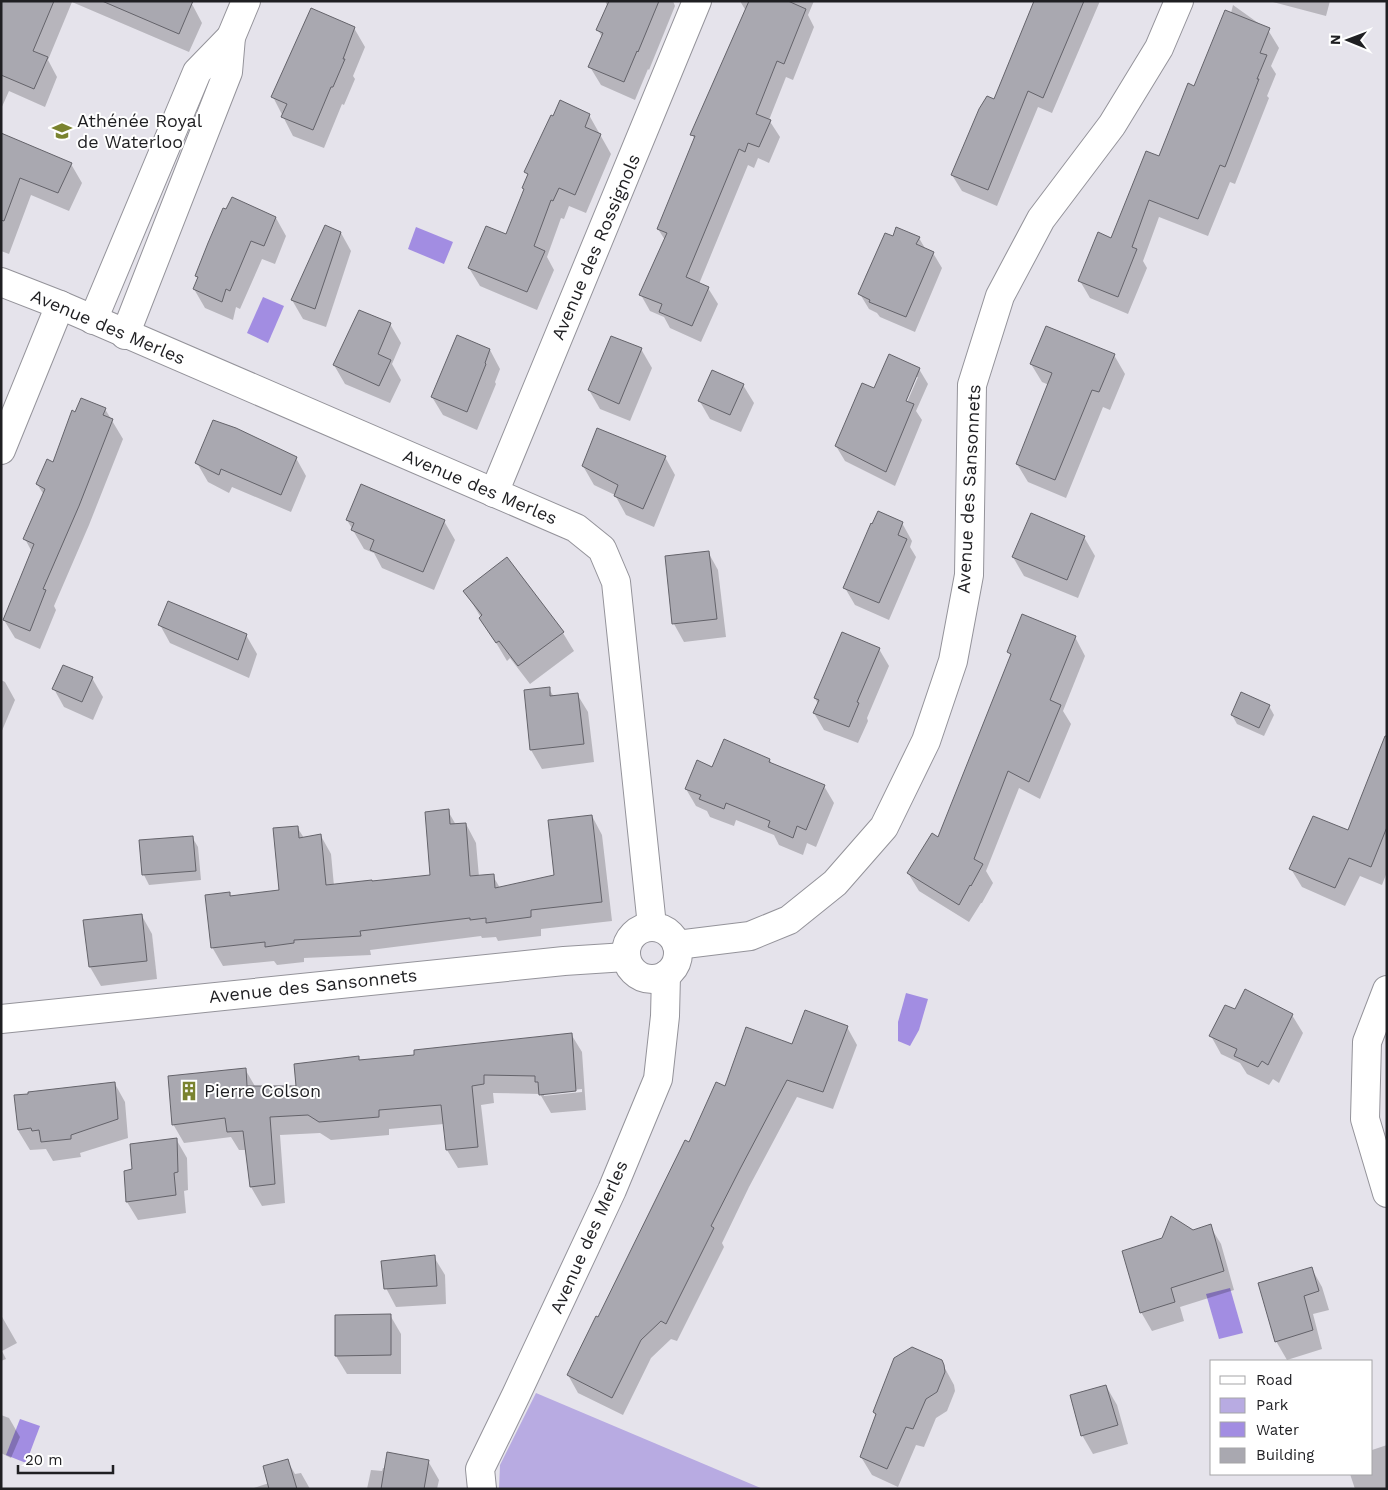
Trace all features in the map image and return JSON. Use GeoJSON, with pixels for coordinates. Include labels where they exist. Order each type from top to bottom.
{"type":"FeatureCollection","features":[{"type":"Feature","properties":{"kind":"street"},"geometry":{"type":"LineString","coordinates":[[125,334],[228,72],[231,37],[246,1]]}},
{"type":"Feature","properties":{"kind":"street","name":"Avenue des Rossignols"},"geometry":{"type":"LineString","coordinates":[[494,493],[698,1]]}},
{"type":"Feature","properties":{"kind":"street","name":"Avenue des Sansonnets"},"geometry":{"type":"LineString","coordinates":[[677,945],[750,936],[789,920],[836,883],[884,827],[926,741],[953,661],[969,575],[972,384],[1000,296],[1041,219],[1112,125],[1159,48],[1179,1]]}},
{"type":"Feature","properties":{"kind":"street"},"geometry":{"type":"LineString","coordinates":[[93,320],[197,72],[231,37]]}},
{"type":"Feature","properties":{"kind":"street","name":"Avenue des Merles"},"geometry":{"type":"LineString","coordinates":[[1,282],[60,305],[576,528],[602,549],[616,582],[652,926]]}},
{"type":"Feature","properties":{"kind":"street"},"geometry":{"type":"LineString","coordinates":[[1,450],[60,305]]}},
{"type":"Feature","properties":{"kind":"street"},"geometry":{"type":"LineString","coordinates":[[652,926],[668,931],[674,937],[677,945],[677,962],[673,970],[658,978],[641,977],[634,972],[626,957],[629,939],[635,932],[643,928],[652,926]]}},
{"type":"Feature","properties":{"kind":"street","name":"Avenue des Sansonnets"},"geometry":{"type":"LineString","coordinates":[[1,1018],[564,961],[626,957]]}},
{"type":"Feature","properties":{"kind":"street","name":"Avenue des Merles"},"geometry":{"type":"LineString","coordinates":[[482,1489],[480,1469],[612,1190],[658,1079],[666,1016],[666,975]]}},
{"type":"Feature","properties":{"kind":"street"},"geometry":{"type":"LineString","coordinates":[[1387,990],[1367,1042],[1366,1119],[1387,1193]]}},
{"type":"Feature","properties":{"kind":"green space"},"geometry":{"type":"Polygon","coordinates":[[[536,1393],[763,1489],[499,1489],[500,1465],[536,1393]]]}},
{"type":"Feature","properties":{"kind":"water"},"geometry":{"type":"Polygon","coordinates":[[[416,227],[453,242],[444,264],[408,249],[416,227]]]}},
{"type":"Feature","properties":{"kind":"water"},"geometry":{"type":"Polygon","coordinates":[[[263,297],[284,306],[268,343],[247,333],[263,297]]]}},
{"type":"Feature","properties":{"kind":"water"},"geometry":{"type":"Polygon","coordinates":[[[906,993],[928,999],[919,1030],[910,1046],[898,1041],[898,1022],[906,993]]]}},
{"type":"Feature","properties":{"kind":"water"},"geometry":{"type":"Polygon","coordinates":[[[1230,1288],[1243,1333],[1219,1339],[1206,1294],[1230,1288]]]}},
{"type":"Feature","properties":{"kind":"water"},"geometry":{"type":"Polygon","coordinates":[[[20,1419],[40,1426],[26,1463],[6,1455],[20,1419]]]}},
{"type":"Feature","properties":{"kind":"building"},"geometry":{"type":"Polygon","coordinates":[[[1,1],[54,1],[33,51],[48,57],[34,89],[1,75],[1,1]]]}},
{"type":"Feature","properties":{"kind":"building"},"geometry":{"type":"Polygon","coordinates":[[[102,1],[193,1],[179,34],[102,1]]]}},
{"type":"Feature","properties":{"kind":"building"},"geometry":{"type":"Polygon","coordinates":[[[609,1],[659,1],[624,82],[588,67],[603,33],[596,30],[609,1]]]}},
{"type":"Feature","properties":{"kind":"building"},"geometry":{"type":"Polygon","coordinates":[[[749,1],[788,1],[806,9],[784,64],[777,61],[756,114],[771,120],[759,147],[748,143],[745,152],[739,149],[686,277],[709,287],[692,326],[659,312],[662,304],[639,295],[667,233],[657,229],[695,136],[690,135],[749,1]]]}},
{"type":"Feature","properties":{"kind":"building"},"geometry":{"type":"Polygon","coordinates":[[[1034,1],[1084,1],[1043,98],[1028,91],[988,190],[951,175],[979,109],[987,96],[994,99],[1034,1]]]}},
{"type":"Feature","properties":{"kind":"building"},"geometry":{"type":"Polygon","coordinates":[[[311,8],[355,27],[343,59],[345,59],[313,130],[281,117],[287,104],[271,97],[311,8]]]}},
{"type":"Feature","properties":{"kind":"building"},"geometry":{"type":"Polygon","coordinates":[[[1225,10],[1270,28],[1260,53],[1267,55],[1225,167],[1220,165],[1198,219],[1149,200],[1132,247],[1137,249],[1118,297],[1078,281],[1098,232],[1111,238],[1146,151],[1159,156],[1188,83],[1194,86],[1225,10]]]}},
{"type":"Feature","properties":{"kind":"building"},"geometry":{"type":"Polygon","coordinates":[[[560,100],[590,114],[585,127],[601,134],[575,195],[559,188],[553,201],[551,200],[534,246],[545,251],[527,292],[468,268],[486,226],[506,234],[524,189],[522,188],[528,174],[524,172],[560,100]]]}},
{"type":"Feature","properties":{"kind":"building"},"geometry":{"type":"Polygon","coordinates":[[[1,133],[72,163],[58,193],[20,178],[4,221],[1,220],[1,133]]]}},
{"type":"Feature","properties":{"kind":"building"},"geometry":{"type":"Polygon","coordinates":[[[232,197],[276,217],[264,246],[251,241],[230,291],[226,289],[222,302],[193,289],[198,277],[195,276],[208,243],[223,208],[226,209],[232,197]]]}},
{"type":"Feature","properties":{"kind":"building"},"geometry":{"type":"Polygon","coordinates":[[[325,225],[341,232],[315,309],[291,300],[325,225]]]}},
{"type":"Feature","properties":{"kind":"building"},"geometry":{"type":"Polygon","coordinates":[[[896,227],[920,237],[916,244],[934,252],[906,317],[869,302],[870,300],[858,294],[885,233],[893,236],[896,227]]]}},
{"type":"Feature","properties":{"kind":"building"},"geometry":{"type":"Polygon","coordinates":[[[359,310],[391,323],[378,354],[391,360],[379,386],[333,365],[359,310]]]}},
{"type":"Feature","properties":{"kind":"building"},"geometry":{"type":"Polygon","coordinates":[[[1046,326],[1115,354],[1099,392],[1092,390],[1055,480],[1016,464],[1052,373],[1030,364],[1046,326]]]}},
{"type":"Feature","properties":{"kind":"building"},"geometry":{"type":"Polygon","coordinates":[[[457,335],[490,349],[467,412],[431,397],[457,335]]]}},
{"type":"Feature","properties":{"kind":"building"},"geometry":{"type":"Polygon","coordinates":[[[611,336],[642,348],[619,404],[588,390],[611,336]]]}},
{"type":"Feature","properties":{"kind":"building"},"geometry":{"type":"Polygon","coordinates":[[[889,354],[920,368],[906,401],[914,404],[886,472],[835,446],[862,383],[874,388],[889,354]]]}},
{"type":"Feature","properties":{"kind":"building"},"geometry":{"type":"Polygon","coordinates":[[[712,370],[744,384],[730,415],[698,401],[712,370]]]}},
{"type":"Feature","properties":{"kind":"building"},"geometry":{"type":"Polygon","coordinates":[[[81,398],[106,408],[103,415],[113,419],[79,506],[43,589],[46,590],[30,631],[3,620],[34,544],[23,539],[45,489],[36,484],[47,459],[53,462],[72,410],[75,412],[81,398]]]}},
{"type":"Feature","properties":{"kind":"building"},"geometry":{"type":"Polygon","coordinates":[[[213,420],[236,428],[297,457],[281,495],[221,469],[219,475],[195,463],[213,420]]]}},
{"type":"Feature","properties":{"kind":"building"},"geometry":{"type":"Polygon","coordinates":[[[597,428],[666,456],[643,509],[614,496],[618,485],[582,466],[597,428]]]}},
{"type":"Feature","properties":{"kind":"building"},"geometry":{"type":"Polygon","coordinates":[[[361,484],[445,520],[423,572],[370,550],[374,540],[351,530],[354,523],[346,520],[361,484]]]}},
{"type":"Feature","properties":{"kind":"building"},"geometry":{"type":"Polygon","coordinates":[[[878,511],[903,522],[898,535],[907,539],[879,603],[843,588],[878,511]]]}},
{"type":"Feature","properties":{"kind":"building"},"geometry":{"type":"Polygon","coordinates":[[[1031,513],[1085,536],[1067,580],[1012,557],[1031,513]]]}},
{"type":"Feature","properties":{"kind":"building"},"geometry":{"type":"Polygon","coordinates":[[[709,551],[717,619],[672,624],[665,556],[709,551]]]}},
{"type":"Feature","properties":{"kind":"building"},"geometry":{"type":"Polygon","coordinates":[[[507,557],[564,632],[518,666],[499,641],[496,643],[479,618],[482,615],[463,591],[507,557]]]}},
{"type":"Feature","properties":{"kind":"building"},"geometry":{"type":"Polygon","coordinates":[[[168,601],[247,634],[238,660],[158,625],[168,601]]]}},
{"type":"Feature","properties":{"kind":"building"},"geometry":{"type":"Polygon","coordinates":[[[1022,614],[1076,636],[1050,700],[1061,705],[1029,782],[1008,771],[974,859],[983,864],[959,905],[907,873],[932,833],[938,837],[1011,654],[1007,652],[1022,614]]]}},
{"type":"Feature","properties":{"kind":"building"},"geometry":{"type":"Polygon","coordinates":[[[842,632],[880,648],[857,702],[859,703],[849,727],[813,713],[819,700],[814,698],[842,632]]]}},
{"type":"Feature","properties":{"kind":"building"},"geometry":{"type":"Polygon","coordinates":[[[63,665],[93,677],[82,702],[52,689],[63,665]]]}},
{"type":"Feature","properties":{"kind":"building"},"geometry":{"type":"Polygon","coordinates":[[[550,687],[550,696],[578,693],[584,744],[530,750],[524,690],[550,687]]]}},
{"type":"Feature","properties":{"kind":"building"},"geometry":{"type":"Polygon","coordinates":[[[1241,692],[1270,705],[1259,728],[1231,715],[1241,692]]]}},
{"type":"Feature","properties":{"kind":"building"},"geometry":{"type":"Polygon","coordinates":[[[1385,736],[1387,736],[1387,827],[1371,867],[1349,858],[1335,888],[1289,869],[1313,816],[1348,830],[1385,736]]]}},
{"type":"Feature","properties":{"kind":"building"},"geometry":{"type":"Polygon","coordinates":[[[724,739],[770,759],[769,762],[825,785],[806,830],[797,826],[793,838],[768,827],[770,821],[726,803],[724,809],[699,799],[701,795],[685,789],[697,760],[712,767],[724,739]]]}},
{"type":"Feature","properties":{"kind":"building"},"geometry":{"type":"Polygon","coordinates":[[[449,809],[450,824],[466,823],[470,876],[494,874],[495,888],[554,875],[548,820],[592,815],[602,902],[531,910],[531,917],[486,923],[486,918],[470,920],[470,918],[360,931],[361,936],[294,940],[294,943],[265,947],[265,942],[211,948],[205,895],[230,892],[230,896],[279,890],[273,828],[298,826],[299,838],[321,834],[326,885],[430,875],[425,812],[449,809]]]}},
{"type":"Feature","properties":{"kind":"building"},"geometry":{"type":"Polygon","coordinates":[[[193,836],[196,871],[142,875],[139,840],[193,836]]]}},
{"type":"Feature","properties":{"kind":"building"},"geometry":{"type":"Polygon","coordinates":[[[142,914],[147,961],[89,967],[83,920],[142,914]]]}},
{"type":"Feature","properties":{"kind":"building"},"geometry":{"type":"Polygon","coordinates":[[[1245,989],[1293,1014],[1268,1065],[1262,1061],[1258,1067],[1234,1056],[1237,1049],[1209,1036],[1225,1005],[1235,1009],[1245,989]]]}},
{"type":"Feature","properties":{"kind":"building"},"geometry":{"type":"Polygon","coordinates":[[[805,1010],[848,1026],[823,1092],[787,1080],[711,1226],[714,1228],[666,1324],[661,1321],[641,1340],[612,1398],[567,1375],[596,1316],[598,1317],[685,1140],[689,1142],[716,1082],[725,1086],[746,1027],[792,1044],[805,1010]]]}},
{"type":"Feature","properties":{"kind":"building"},"geometry":{"type":"Polygon","coordinates":[[[572,1033],[576,1091],[539,1095],[538,1082],[535,1082],[535,1076],[484,1075],[484,1084],[472,1086],[478,1147],[446,1150],[441,1105],[379,1110],[379,1117],[319,1122],[308,1115],[270,1117],[275,1184],[250,1187],[243,1131],[227,1132],[225,1118],[172,1125],[168,1076],[246,1068],[247,1086],[296,1086],[294,1064],[359,1056],[359,1060],[414,1055],[414,1050],[572,1033]]]}},
{"type":"Feature","properties":{"kind":"building"},"geometry":{"type":"Polygon","coordinates":[[[115,1082],[118,1119],[71,1135],[71,1139],[41,1142],[39,1130],[32,1131],[31,1128],[18,1130],[14,1095],[115,1082]]]}},
{"type":"Feature","properties":{"kind":"building"},"geometry":{"type":"Polygon","coordinates":[[[177,1138],[178,1172],[174,1173],[176,1195],[126,1202],[124,1171],[132,1169],[130,1144],[177,1138]]]}},
{"type":"Feature","properties":{"kind":"building"},"geometry":{"type":"Polygon","coordinates":[[[1171,1216],[1193,1230],[1211,1224],[1224,1271],[1171,1288],[1175,1302],[1140,1313],[1122,1251],[1162,1238],[1171,1216]]]}},
{"type":"Feature","properties":{"kind":"building"},"geometry":{"type":"Polygon","coordinates":[[[435,1255],[437,1286],[384,1289],[381,1261],[435,1255]]]}},
{"type":"Feature","properties":{"kind":"building"},"geometry":{"type":"Polygon","coordinates":[[[1312,1267],[1319,1291],[1304,1296],[1313,1330],[1275,1342],[1258,1283],[1312,1267]]]}},
{"type":"Feature","properties":{"kind":"building"},"geometry":{"type":"Polygon","coordinates":[[[391,1314],[391,1355],[335,1356],[335,1315],[391,1314]]]}},
{"type":"Feature","properties":{"kind":"building"},"geometry":{"type":"Polygon","coordinates":[[[912,1347],[942,1360],[945,1372],[937,1392],[926,1399],[913,1429],[906,1427],[887,1469],[860,1457],[876,1414],[873,1412],[894,1358],[912,1347]]]}},
{"type":"Feature","properties":{"kind":"building"},"geometry":{"type":"Polygon","coordinates":[[[1106,1385],[1118,1425],[1081,1436],[1070,1395],[1106,1385]]]}},
{"type":"Feature","properties":{"kind":"building"},"geometry":{"type":"Polygon","coordinates":[[[387,1452],[429,1460],[424,1489],[381,1489],[387,1452]]]}},
{"type":"Feature","properties":{"kind":"building"},"geometry":{"type":"Polygon","coordinates":[[[288,1459],[297,1489],[269,1489],[263,1466],[288,1459]]]}},
{"type":"Feature","properties":{"kind":"place","name":"Athénée Royal de Waterloo"},"geometry":{"type":"Point","coordinates":[62,131]}},
{"type":"Feature","properties":{"kind":"place","name":"Pierre Colson"},"geometry":{"type":"Point","coordinates":[189,1091]}}]}
